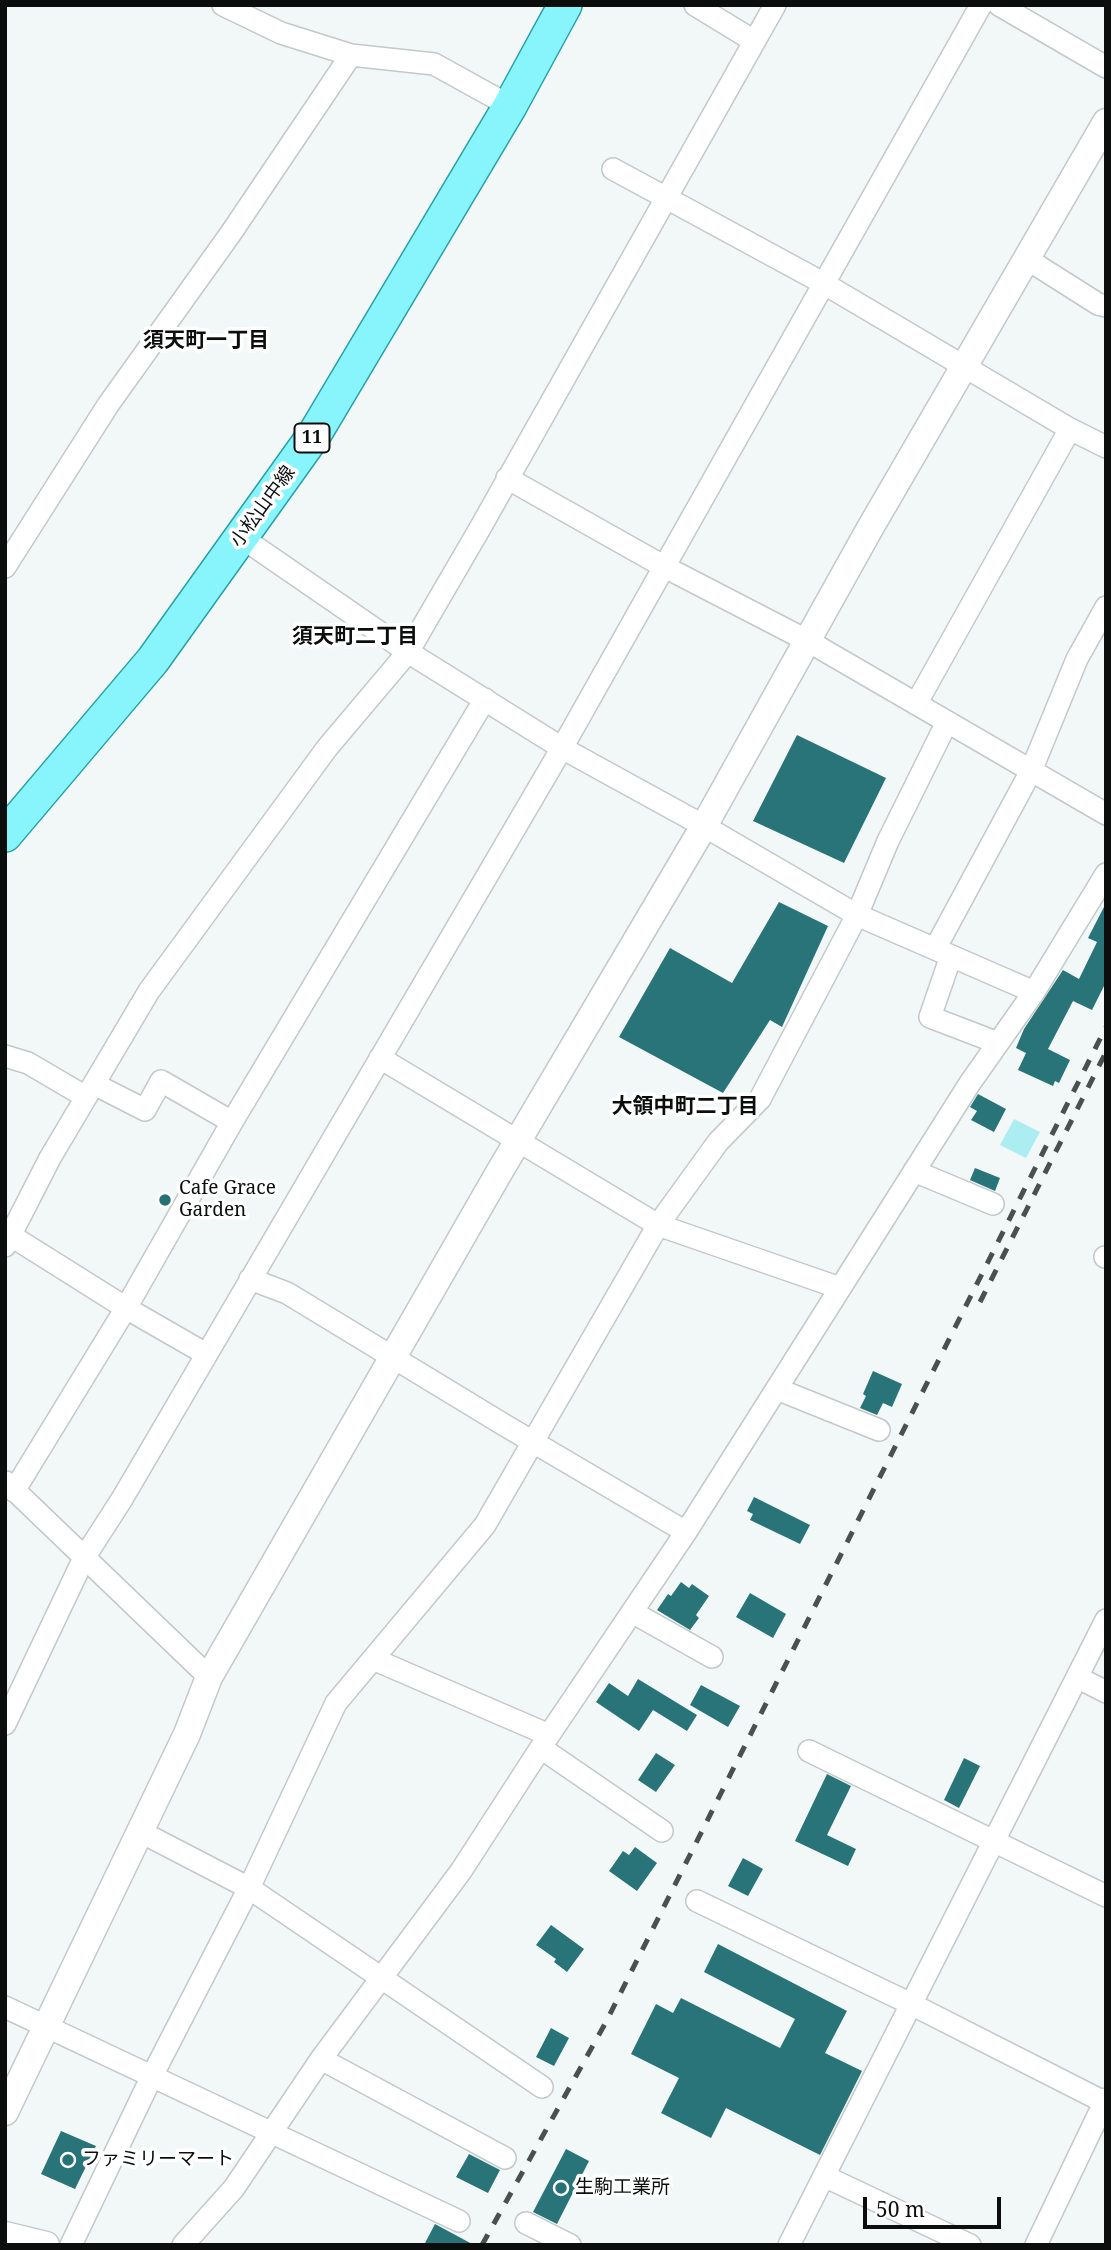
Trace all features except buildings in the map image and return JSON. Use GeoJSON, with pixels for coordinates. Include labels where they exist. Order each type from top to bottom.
{"type":"FeatureCollection","features":[{"type":"Feature","properties":{"kind":"main road","name":"小松山中線"},"geometry":{"type":"LineString","coordinates":[[5,835],[153,660],[314,435],[510,106],[565,5]]}},
{"type":"Feature","properties":{"kind":"street"},"geometry":{"type":"LineString","coordinates":[[223,5],[281,33],[351,55],[434,64],[510,106]]}},
{"type":"Feature","properties":{"kind":"street"},"geometry":{"type":"LineString","coordinates":[[695,5],[754,41]]}},
{"type":"Feature","properties":{"kind":"street"},"geometry":{"type":"LineString","coordinates":[[206,1354],[7,1238],[50,1158],[149,991],[327,748],[408,652],[775,5]]}},
{"type":"Feature","properties":{"kind":"street"},"geometry":{"type":"LineString","coordinates":[[5,1724],[84,1558],[122,1499],[562,748],[981,5]]}},
{"type":"Feature","properties":{"kind":"street"},"geometry":{"type":"LineString","coordinates":[[999,5],[1106,67]]}},
{"type":"Feature","properties":{"kind":"street"},"geometry":{"type":"LineString","coordinates":[[5,567],[108,405],[231,233],[351,55]]}},
{"type":"Feature","properties":{"kind":"street"},"geometry":{"type":"LineString","coordinates":[[5,2112],[187,1734],[209,1677],[517,1142],[704,826],[1106,122]]}},
{"type":"Feature","properties":{"kind":"street"},"geometry":{"type":"LineString","coordinates":[[613,169],[823,283],[1070,429],[1106,447]]}},
{"type":"Feature","properties":{"kind":"street"},"geometry":{"type":"LineString","coordinates":[[1027,259],[1098,304],[1106,306]]}},
{"type":"Feature","properties":{"kind":"street"},"geometry":{"type":"LineString","coordinates":[[916,704],[1070,429]]}},
{"type":"Feature","properties":{"kind":"street"},"geometry":{"type":"LineString","coordinates":[[507,478],[663,566],[808,641],[1106,814]]}},
{"type":"Feature","properties":{"kind":"street"},"geometry":{"type":"LineString","coordinates":[[241,537],[408,652],[562,748],[857,915],[1034,992]]}},
{"type":"Feature","properties":{"kind":"street"},"geometry":{"type":"LineString","coordinates":[[998,1043],[930,1017],[943,952],[1031,771],[1077,659],[1106,607]]}},
{"type":"Feature","properties":{"kind":"street"},"geometry":{"type":"LineString","coordinates":[[209,1677],[10,1486],[126,1308],[232,1122],[485,699]]}},
{"type":"Feature","properties":{"kind":"street"},"geometry":{"type":"LineString","coordinates":[[71,2245],[152,2076],[249,1888],[336,1703],[485,1525],[659,1225],[718,1142],[760,1100],[857,915],[888,841],[947,722]]}},
{"type":"Feature","properties":{"kind":"street"},"geometry":{"type":"LineString","coordinates":[[183,2245],[234,2188],[321,2059],[461,1871],[686,1532],[914,1171],[1034,992],[1106,874]]}},
{"type":"Feature","properties":{"kind":"street"},"geometry":{"type":"LineString","coordinates":[[5,1056],[145,1110],[161,1081],[232,1122]]}},
{"type":"Feature","properties":{"kind":"street"},"geometry":{"type":"LineString","coordinates":[[380,1058],[659,1225],[840,1288]]}},
{"type":"Feature","properties":{"kind":"street"},"geometry":{"type":"LineString","coordinates":[[914,1171],[993,1204]]}},
{"type":"Feature","properties":{"kind":"street"},"geometry":{"type":"LineString","coordinates":[[250,1279],[287,1293],[686,1532]]}},
{"type":"Feature","properties":{"kind":"street"},"geometry":{"type":"LineString","coordinates":[[777,1389],[879,1430]]}},
{"type":"Feature","properties":{"kind":"street"},"geometry":{"type":"LineString","coordinates":[[632,1612],[712,1657]]}},
{"type":"Feature","properties":{"kind":"street"},"geometry":{"type":"LineString","coordinates":[[789,2245],[1106,1620]]}},
{"type":"Feature","properties":{"kind":"street"},"geometry":{"type":"LineString","coordinates":[[373,1659],[545,1742],[662,1831]]}},
{"type":"Feature","properties":{"kind":"street"},"geometry":{"type":"LineString","coordinates":[[1077,1677],[1106,1692]]}},
{"type":"Feature","properties":{"kind":"street"},"geometry":{"type":"LineString","coordinates":[[810,1751],[1106,1896]]}},
{"type":"Feature","properties":{"kind":"street"},"geometry":{"type":"LineString","coordinates":[[139,1831],[249,1888],[542,2087]]}},
{"type":"Feature","properties":{"kind":"street"},"geometry":{"type":"LineString","coordinates":[[697,1901],[911,2004],[1105,2102],[1036,2245]]}},
{"type":"Feature","properties":{"kind":"street"},"geometry":{"type":"LineString","coordinates":[[5,2007],[459,2221]]}},
{"type":"Feature","properties":{"kind":"street"},"geometry":{"type":"LineString","coordinates":[[321,2059],[505,2158]]}},
{"type":"Feature","properties":{"kind":"street"},"geometry":{"type":"LineString","coordinates":[[824,2176],[970,2245]]}},
{"type":"Feature","properties":{"kind":"street"},"geometry":{"type":"LineString","coordinates":[[526,2223],[570,2245]]}},
{"type":"Feature","properties":{"kind":"street"},"geometry":{"type":"LineString","coordinates":[[5,2235],[46,2245]]}},
{"type":"Feature","properties":{"kind":"shaded area"},"geometry":{"type":"Polygon","coordinates":[[[1014,1119],[1040,1132],[1026,1158],[1000,1145],[1014,1119]]]}},
{"type":"Feature","properties":{"kind":"railway"},"geometry":{"type":"LineString","coordinates":[[482,2245],[606,2022],[1106,1027]]}},
{"type":"Feature","properties":{"kind":"railway"},"geometry":{"type":"LineString","coordinates":[[980,1302],[1106,1052]]}},
{"type":"Feature","properties":{"kind":"place","name":"Cafe Grace Garden"},"geometry":{"type":"Point","coordinates":[165,1200]}},
{"type":"Feature","properties":{"kind":"place","name":"ファミリーマート"},"geometry":{"type":"Point","coordinates":[68,2160]}},
{"type":"Feature","properties":{"kind":"place","name":"生駒工業所"},"geometry":{"type":"Point","coordinates":[561,2188]}},
{"type":"Feature","properties":{"kind":"district","name":"須天町一丁目"},"geometry":{"type":"Point","coordinates":[206,341]}},
{"type":"Feature","properties":{"kind":"district","name":"須天町二丁目"},"geometry":{"type":"Point","coordinates":[355,637]}},
{"type":"Feature","properties":{"kind":"district","name":"大領中町二丁目"},"geometry":{"type":"Point","coordinates":[685,1107]}}]}
